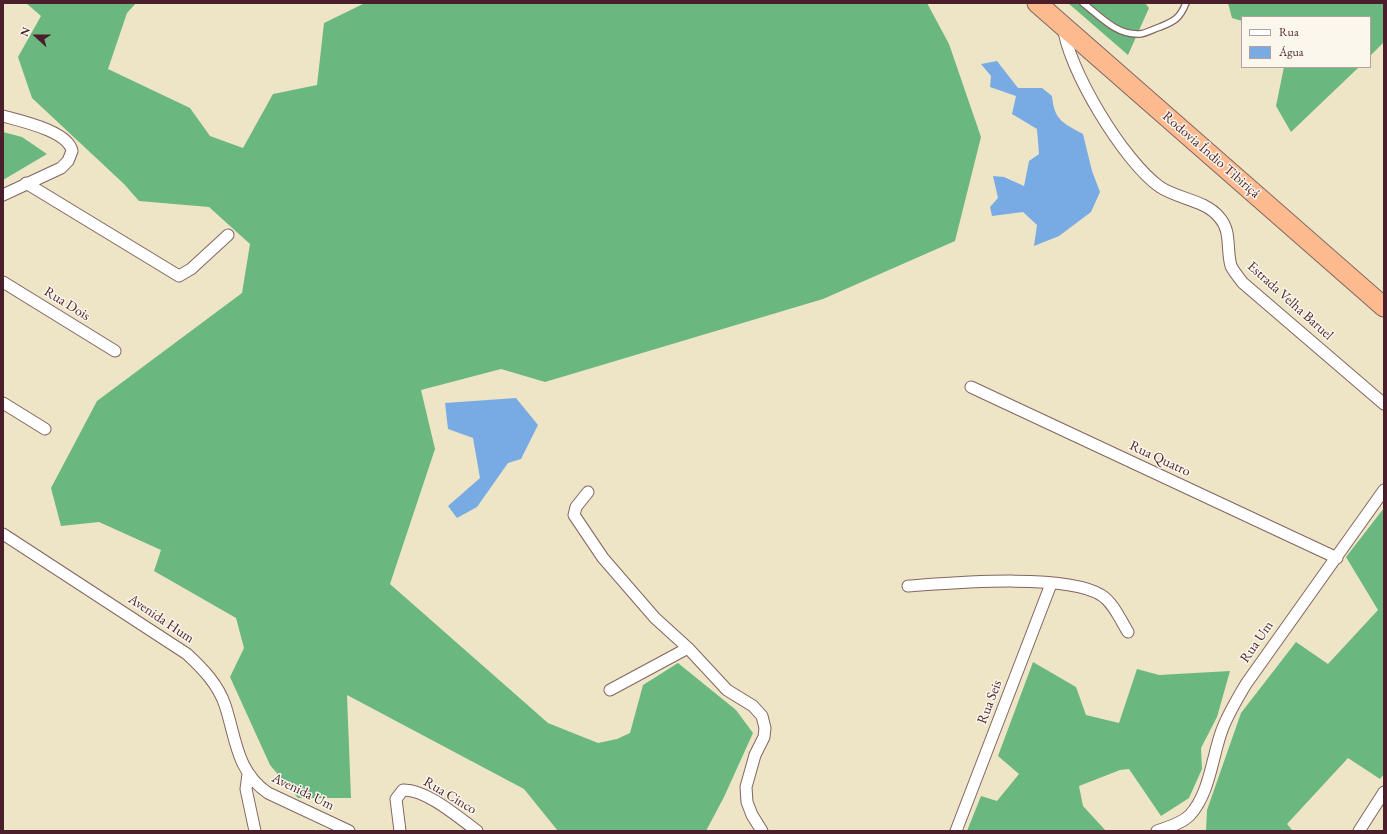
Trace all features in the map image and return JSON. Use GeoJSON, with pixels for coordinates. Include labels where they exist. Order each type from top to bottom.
{"type":"FeatureCollection","features":[{"type":"Feature","properties":{"kind":"highway","name":"Rodovia Índio Tibiriçá"},"geometry":{"type":"LineString","coordinates":[[1037,3],[1384,307]]}},
{"type":"Feature","properties":{"kind":"street","name":"Estrada Velha Baruel"},"geometry":{"type":"LineString","coordinates":[[1062,25],[1064,38],[1078,75],[1120,143],[1161,187],[1209,208],[1217,214],[1228,232],[1228,250],[1232,267],[1244,283],[1384,404]]}},
{"type":"Feature","properties":{"kind":"street"},"geometry":{"type":"LineString","coordinates":[[3,116],[51,132],[65,140],[72,149],[71,157],[61,168],[3,195]]}},
{"type":"Feature","properties":{"kind":"street"},"geometry":{"type":"LineString","coordinates":[[26,183],[180,276],[191,269],[228,235]]}},
{"type":"Feature","properties":{"kind":"street","name":"Rua Dois"},"geometry":{"type":"LineString","coordinates":[[3,282],[115,351]]}},
{"type":"Feature","properties":{"kind":"street","name":"Rua Quatro"},"geometry":{"type":"LineString","coordinates":[[971,387],[1337,558]]}},
{"type":"Feature","properties":{"kind":"street"},"geometry":{"type":"LineString","coordinates":[[3,403],[45,429]]}},
{"type":"Feature","properties":{"kind":"street","name":"Rua Um"},"geometry":{"type":"LineString","coordinates":[[1181,827],[1196,806],[1205,785],[1222,730],[1234,704],[1246,684],[1384,490]]}},
{"type":"Feature","properties":{"kind":"street"},"geometry":{"type":"LineString","coordinates":[[588,492],[574,510],[575,518],[603,558],[655,618],[688,648],[727,690],[758,711],[765,722],[764,737],[755,755],[746,787],[747,802],[752,815],[762,831]]}},
{"type":"Feature","properties":{"kind":"street","name":"Avenida Hum"},"geometry":{"type":"LineString","coordinates":[[3,534],[187,654],[206,673],[225,704],[234,741],[248,774]]}},
{"type":"Feature","properties":{"kind":"street"},"geometry":{"type":"LineString","coordinates":[[908,586],[1002,581],[1079,586],[1102,595],[1114,609],[1128,632]]}},
{"type":"Feature","properties":{"kind":"street","name":"Rua Seis"},"geometry":{"type":"LineString","coordinates":[[956,831],[1051,584]]}},
{"type":"Feature","properties":{"kind":"street"},"geometry":{"type":"LineString","coordinates":[[610,690],[688,648]]}},
{"type":"Feature","properties":{"kind":"street"},"geometry":{"type":"LineString","coordinates":[[248,774],[246,789],[255,831]]}},
{"type":"Feature","properties":{"kind":"street","name":"Avenida Um"},"geometry":{"type":"LineString","coordinates":[[248,774],[257,785],[268,793],[349,831]]}},
{"type":"Feature","properties":{"kind":"street","name":"Rua Cinco"},"geometry":{"type":"LineString","coordinates":[[400,831],[396,808],[399,794],[403,790],[409,790],[423,795],[477,831]]}},
{"type":"Feature","properties":{"kind":"street"},"geometry":{"type":"LineString","coordinates":[[1359,831],[1384,792]]}},
{"type":"Feature","properties":{"kind":"street"},"geometry":{"type":"LineString","coordinates":[[1157,831],[1181,827]]}},
{"type":"Feature","properties":{"kind":"lane"},"geometry":{"type":"LineString","coordinates":[[1083,3],[1114,28],[1126,34],[1141,34],[1173,22],[1181,15],[1186,3]]}},
{"type":"Feature","properties":{"kind":"green space"},"geometry":{"type":"Polygon","coordinates":[[[26,3],[136,3],[127,13],[108,69],[190,108],[210,136],[243,148],[273,94],[317,85],[324,23],[365,3],[927,3],[949,44],[981,137],[955,241],[823,299],[545,382],[501,369],[421,390],[435,449],[390,584],[548,723],[598,743],[617,739],[630,733],[643,685],[678,663],[736,710],[753,733],[724,797],[706,831],[558,831],[524,789],[347,695],[351,798],[298,798],[270,765],[230,677],[244,648],[236,618],[154,571],[161,550],[99,522],[61,526],[51,488],[97,401],[242,293],[250,244],[209,207],[139,201],[124,184],[32,98],[18,57],[41,16],[26,3]]]}},
{"type":"Feature","properties":{"kind":"green space"},"geometry":{"type":"Polygon","coordinates":[[[1068,3],[1145,3],[1149,8],[1128,55],[1068,3]]]}},
{"type":"Feature","properties":{"kind":"green space"},"geometry":{"type":"Polygon","coordinates":[[[1228,3],[1384,3],[1384,42],[1371,55],[1371,16],[1241,16],[1241,21],[1232,18],[1228,3]]]}},
{"type":"Feature","properties":{"kind":"green space"},"geometry":{"type":"Polygon","coordinates":[[[1284,68],[1358,68],[1291,132],[1276,106],[1284,68]]]}},
{"type":"Feature","properties":{"kind":"green space"},"geometry":{"type":"Polygon","coordinates":[[[3,132],[22,137],[47,154],[3,180],[3,132]]]}},
{"type":"Feature","properties":{"kind":"green space"},"geometry":{"type":"Polygon","coordinates":[[[1384,508],[1384,774],[1380,779],[1348,758],[1287,824],[1293,831],[1206,831],[1207,810],[1241,713],[1296,642],[1328,664],[1378,610],[1346,557],[1384,508]]]}},
{"type":"Feature","properties":{"kind":"green space"},"geometry":{"type":"Polygon","coordinates":[[[1033,662],[1076,687],[1086,715],[1119,723],[1137,669],[1159,675],[1230,671],[1217,717],[1201,748],[1202,769],[1189,798],[1161,816],[1129,769],[1120,770],[1079,786],[1083,806],[1106,831],[967,831],[981,796],[997,801],[1019,774],[998,756],[1033,662]]]}},
{"type":"Feature","properties":{"kind":"water"},"geometry":{"type":"Polygon","coordinates":[[[997,61],[1018,88],[1042,88],[1052,96],[1057,116],[1070,127],[1083,134],[1092,171],[1100,192],[1091,212],[1059,236],[1034,246],[1037,225],[1023,212],[992,216],[990,207],[998,198],[993,176],[1004,177],[1024,186],[1029,161],[1039,154],[1037,129],[1012,114],[1016,96],[990,87],[991,76],[981,64],[997,61]]]}},
{"type":"Feature","properties":{"kind":"water"},"geometry":{"type":"Polygon","coordinates":[[[516,398],[538,425],[521,459],[508,463],[477,507],[457,518],[448,506],[480,478],[473,438],[448,429],[445,403],[516,398]]]}}]}
